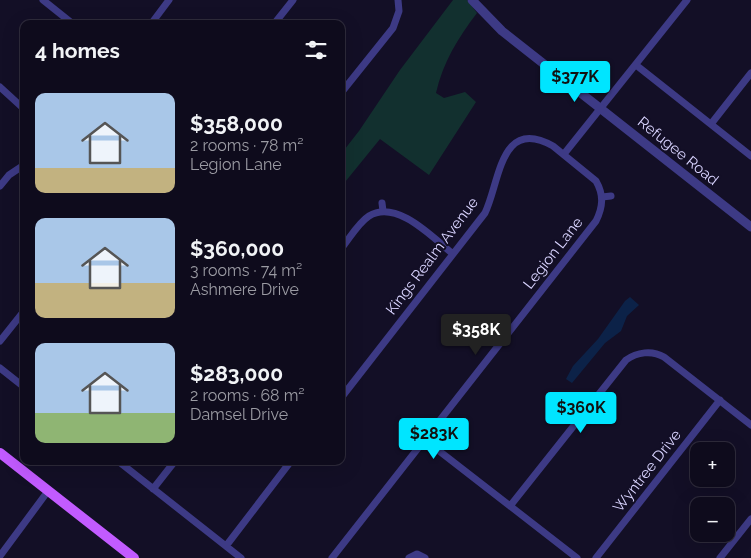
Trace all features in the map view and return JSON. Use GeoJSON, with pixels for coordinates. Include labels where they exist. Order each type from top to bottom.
{"type":"FeatureCollection","features":[{"type":"Feature","properties":{"kind":"main road"},"geometry":{"type":"LineString","coordinates":[[0,453],[134,558]]}},
{"type":"Feature","properties":{"kind":"street"},"geometry":{"type":"LineString","coordinates":[[43,0],[68,20]]}},
{"type":"Feature","properties":{"kind":"street"},"geometry":{"type":"LineString","coordinates":[[154,20],[168,0]]}},
{"type":"Feature","properties":{"kind":"street"},"geometry":{"type":"LineString","coordinates":[[277,20],[293,0]]}},
{"type":"Feature","properties":{"kind":"street"},"geometry":{"type":"LineString","coordinates":[[345,88],[393,28],[399,11],[398,0]]}},
{"type":"Feature","properties":{"kind":"street","name":"Refugee Road"},"geometry":{"type":"LineString","coordinates":[[472,0],[502,31],[751,227]]}},
{"type":"Feature","properties":{"kind":"street"},"geometry":{"type":"LineString","coordinates":[[611,196],[602,197],[596,181],[564,154],[687,0]]}},
{"type":"Feature","properties":{"kind":"street"},"geometry":{"type":"LineString","coordinates":[[636,64],[751,156]]}},
{"type":"Feature","properties":{"kind":"street"},"geometry":{"type":"LineString","coordinates":[[711,124],[751,73]]}},
{"type":"Feature","properties":{"kind":"street"},"geometry":{"type":"LineString","coordinates":[[0,87],[20,105]]}},
{"type":"Feature","properties":{"kind":"street","name":"Kings Realm Avenue"},"geometry":{"type":"LineString","coordinates":[[345,393],[486,213],[492,200],[501,163],[508,149],[522,140],[538,139],[564,154]]}},
{"type":"Feature","properties":{"kind":"street"},"geometry":{"type":"LineString","coordinates":[[0,186],[20,168]]}},
{"type":"Feature","properties":{"kind":"street","name":"Legion Lane"},"geometry":{"type":"LineString","coordinates":[[332,558],[596,221],[602,206],[602,197]]}},
{"type":"Feature","properties":{"kind":"street"},"geometry":{"type":"LineString","coordinates":[[382,203],[383,212]]}},
{"type":"Feature","properties":{"kind":"street"},"geometry":{"type":"LineString","coordinates":[[345,244],[370,215],[395,212],[407,218],[453,254]]}},
{"type":"Feature","properties":{"kind":"street"},"geometry":{"type":"LineString","coordinates":[[0,341],[20,316]]}},
{"type":"Feature","properties":{"kind":"street"},"geometry":{"type":"LineString","coordinates":[[510,506],[626,360],[634,355],[648,353],[664,357],[751,425]]}},
{"type":"Feature","properties":{"kind":"street"},"geometry":{"type":"LineString","coordinates":[[0,368],[20,384]]}},
{"type":"Feature","properties":{"kind":"street","name":"Wyntree Drive"},"geometry":{"type":"LineString","coordinates":[[596,558],[720,400]]}},
{"type":"Feature","properties":{"kind":"street"},"geometry":{"type":"LineString","coordinates":[[425,440],[577,558]]}},
{"type":"Feature","properties":{"kind":"street"},"geometry":{"type":"LineString","coordinates":[[123,465],[241,558]]}},
{"type":"Feature","properties":{"kind":"street"},"geometry":{"type":"LineString","coordinates":[[153,489],[172,465]]}},
{"type":"Feature","properties":{"kind":"street"},"geometry":{"type":"LineString","coordinates":[[226,546],[289,465]]}},
{"type":"Feature","properties":{"kind":"street"},"geometry":{"type":"LineString","coordinates":[[1,552],[48,491]]}},
{"type":"Feature","properties":{"kind":"street"},"geometry":{"type":"LineString","coordinates":[[720,558],[751,519]]}},
{"type":"Feature","properties":{"kind":"street"},"geometry":{"type":"LineString","coordinates":[[409,558],[417,554],[426,558]]}},
{"type":"Feature","properties":{"kind":"green space"},"geometry":{"type":"Polygon","coordinates":[[[453,0],[467,0],[477,13],[452,51],[436,93],[444,98],[465,92],[476,102],[429,175],[380,139],[345,182],[345,149],[400,70],[453,0]]]}},
{"type":"Feature","properties":{"kind":"water"},"geometry":{"type":"Polygon","coordinates":[[[630,297],[639,305],[627,316],[621,331],[605,343],[572,383],[566,379],[573,366],[598,339],[625,301],[630,297]]]}}]}
